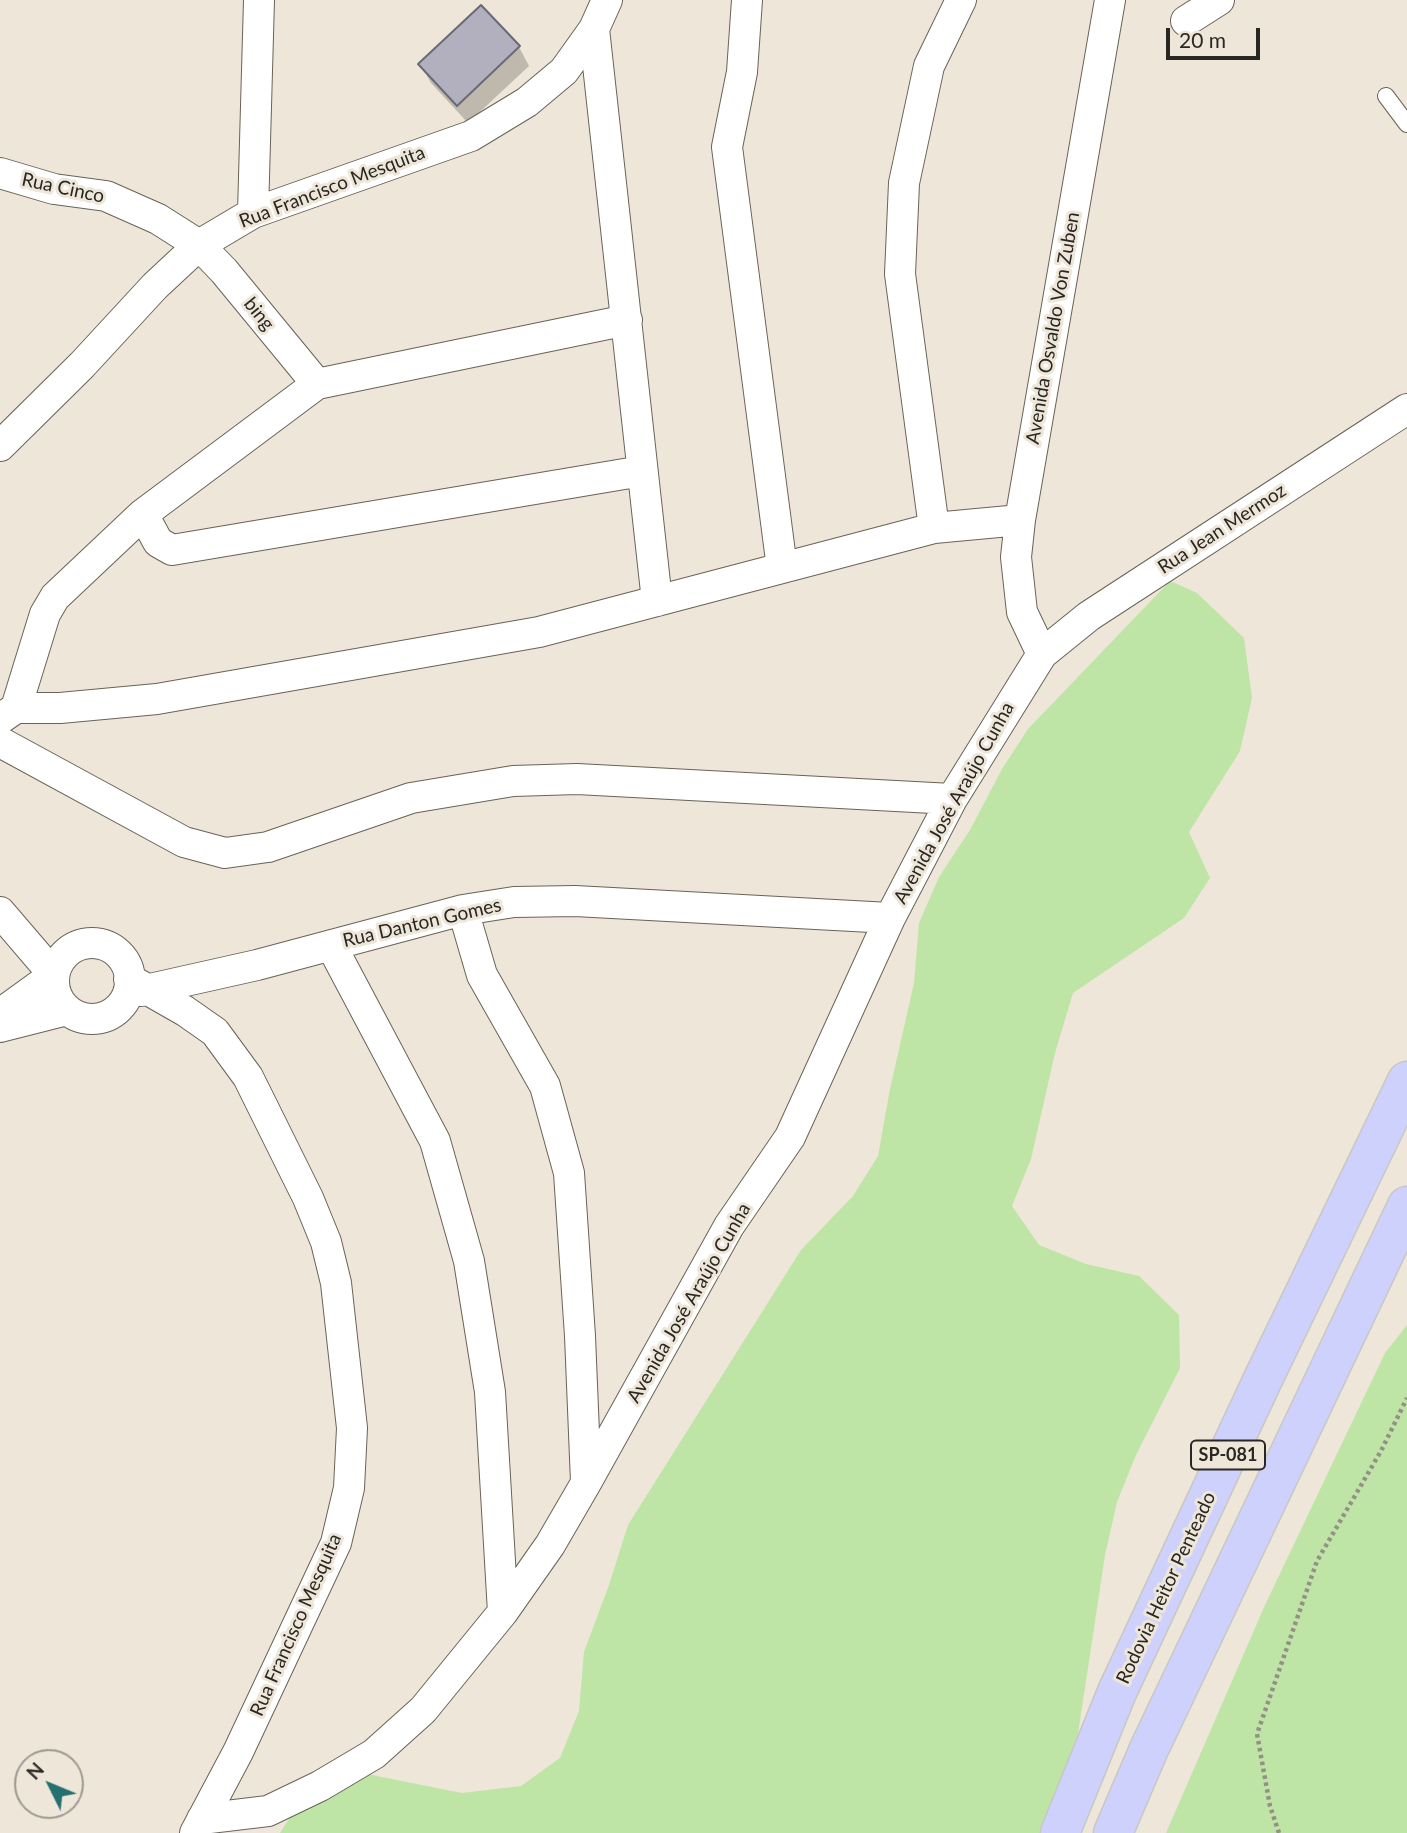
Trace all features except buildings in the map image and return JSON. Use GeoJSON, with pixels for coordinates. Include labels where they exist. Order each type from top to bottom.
{"type":"FeatureCollection","features":[{"type":"Feature","properties":{"kind":"main road","name":"Rodovia Heitor Penteado"},"geometry":{"type":"LineString","coordinates":[[1060,1833],[1117,1692],[1407,1082]]}},
{"type":"Feature","properties":{"kind":"main road","name":"SP-081"},"geometry":{"type":"LineString","coordinates":[[1113,1833],[1155,1737],[1407,1206]]}},
{"type":"Feature","properties":{"kind":"street"},"geometry":{"type":"LineString","coordinates":[[253,213],[259,0]]}},
{"type":"Feature","properties":{"kind":"street","name":"Rua Francisco Mesquita"},"geometry":{"type":"LineString","coordinates":[[0,446],[198,245],[253,213],[471,136],[527,102],[565,71],[594,29],[607,0]]}},
{"type":"Feature","properties":{"kind":"street"},"geometry":{"type":"LineString","coordinates":[[747,0],[742,72],[727,147],[782,568]]}},
{"type":"Feature","properties":{"kind":"street"},"geometry":{"type":"LineString","coordinates":[[934,528],[900,274],[904,183],[929,66],[961,0]]}},
{"type":"Feature","properties":{"kind":"street","name":"Avenida Osvaldo Von Zuben"},"geometry":{"type":"LineString","coordinates":[[1042,654],[1021,612],[1016,558],[1020,520],[1110,0]]}},
{"type":"Feature","properties":{"kind":"street"},"geometry":{"type":"LineString","coordinates":[[1186,21],[1219,0]]}},
{"type":"Feature","properties":{"kind":"street"},"geometry":{"type":"LineString","coordinates":[[594,29],[657,601]]}},
{"type":"Feature","properties":{"kind":"street","name":"Rua Cinco"},"geometry":{"type":"LineString","coordinates":[[0,173],[54,190],[106,196],[158,219],[198,245]]}},
{"type":"Feature","properties":{"kind":"street","name":"bing"},"geometry":{"type":"LineString","coordinates":[[198,245],[317,384]]}},
{"type":"Feature","properties":{"kind":"street"},"geometry":{"type":"LineString","coordinates":[[627,320],[317,384],[143,514],[55,597],[8,713],[157,699],[539,632],[934,528],[1020,520]]}},
{"type":"Feature","properties":{"kind":"street","name":"Rua Jean Mermoz"},"geometry":{"type":"LineString","coordinates":[[1042,654],[1089,615],[1407,409]]}},
{"type":"Feature","properties":{"kind":"street"},"geometry":{"type":"LineString","coordinates":[[143,514],[158,542],[172,550],[642,471]]}},
{"type":"Feature","properties":{"kind":"street","name":"Avenida José Araújo Cunha"},"geometry":{"type":"LineString","coordinates":[[199,1826],[268,1811],[320,1786],[374,1754],[423,1710],[503,1612],[550,1545],[729,1226],[790,1137],[890,918],[952,799],[1042,654]]}},
{"type":"Feature","properties":{"kind":"street"},"geometry":{"type":"LineString","coordinates":[[0,741],[184,842],[225,853],[268,847],[411,797],[513,781],[577,779],[952,799]]}},
{"type":"Feature","properties":{"kind":"street","name":"Rua Danton Gomes"},"geometry":{"type":"LineString","coordinates":[[135,987],[257,965],[463,910],[514,902],[575,901],[890,918]]}},
{"type":"Feature","properties":{"kind":"street"},"geometry":{"type":"LineString","coordinates":[[463,910],[481,975],[545,1086],[569,1173],[586,1483]]}},
{"type":"Feature","properties":{"kind":"street"},"geometry":{"type":"LineString","coordinates":[[0,911],[72,949]]}},
{"type":"Feature","properties":{"kind":"street"},"geometry":{"type":"LineString","coordinates":[[0,911],[54,975]]}},
{"type":"Feature","properties":{"kind":"street"},"geometry":{"type":"LineString","coordinates":[[95,943],[118,953],[125,963],[135,987],[120,1008],[110,1015],[99,1019],[75,1016],[57,997],[53,985],[54,975],[60,959],[72,949],[82,944],[95,943]]}},
{"type":"Feature","properties":{"kind":"street"},"geometry":{"type":"LineString","coordinates":[[331,945],[435,1141],[469,1261],[490,1392],[503,1612]]}},
{"type":"Feature","properties":{"kind":"street"},"geometry":{"type":"LineString","coordinates":[[0,1014],[54,975]]}},
{"type":"Feature","properties":{"kind":"street","name":"Rua Francisco Mesquita"},"geometry":{"type":"LineString","coordinates":[[135,987],[215,1032],[248,1077],[308,1198],[326,1242],[336,1283],[352,1428],[349,1488],[336,1543],[238,1752],[199,1826]]}},
{"type":"Feature","properties":{"kind":"street"},"geometry":{"type":"LineString","coordinates":[[0,1027],[67,1010]]}},
{"type":"Feature","properties":{"kind":"lane"},"geometry":{"type":"LineString","coordinates":[[1386,96],[1407,124]]}},
{"type":"Feature","properties":{"kind":"path"},"geometry":{"type":"LineString","coordinates":[[1279,1833],[1270,1806],[1257,1734],[1317,1561],[1381,1451],[1407,1398]]}},
{"type":"Feature","properties":{"kind":"green space"},"geometry":{"type":"Polygon","coordinates":[[[1170,581],[1197,593],[1244,638],[1252,698],[1240,751],[1189,832],[1210,878],[1184,918],[1073,993],[1055,1053],[1031,1159],[1012,1206],[1039,1245],[1086,1264],[1139,1276],[1179,1315],[1180,1368],[1136,1455],[1117,1502],[1105,1555],[1063,1833],[280,1833],[303,1797],[342,1769],[462,1793],[521,1786],[560,1758],[579,1711],[584,1652],[628,1525],[801,1250],[853,1196],[878,1156],[914,983],[919,923],[939,877],[970,830],[1002,769],[1028,729],[1170,581]]]}},
{"type":"Feature","properties":{"kind":"green space"},"geometry":{"type":"Polygon","coordinates":[[[1407,1325],[1407,1833],[1166,1833],[1265,1605],[1385,1353],[1407,1325]]]}}]}
